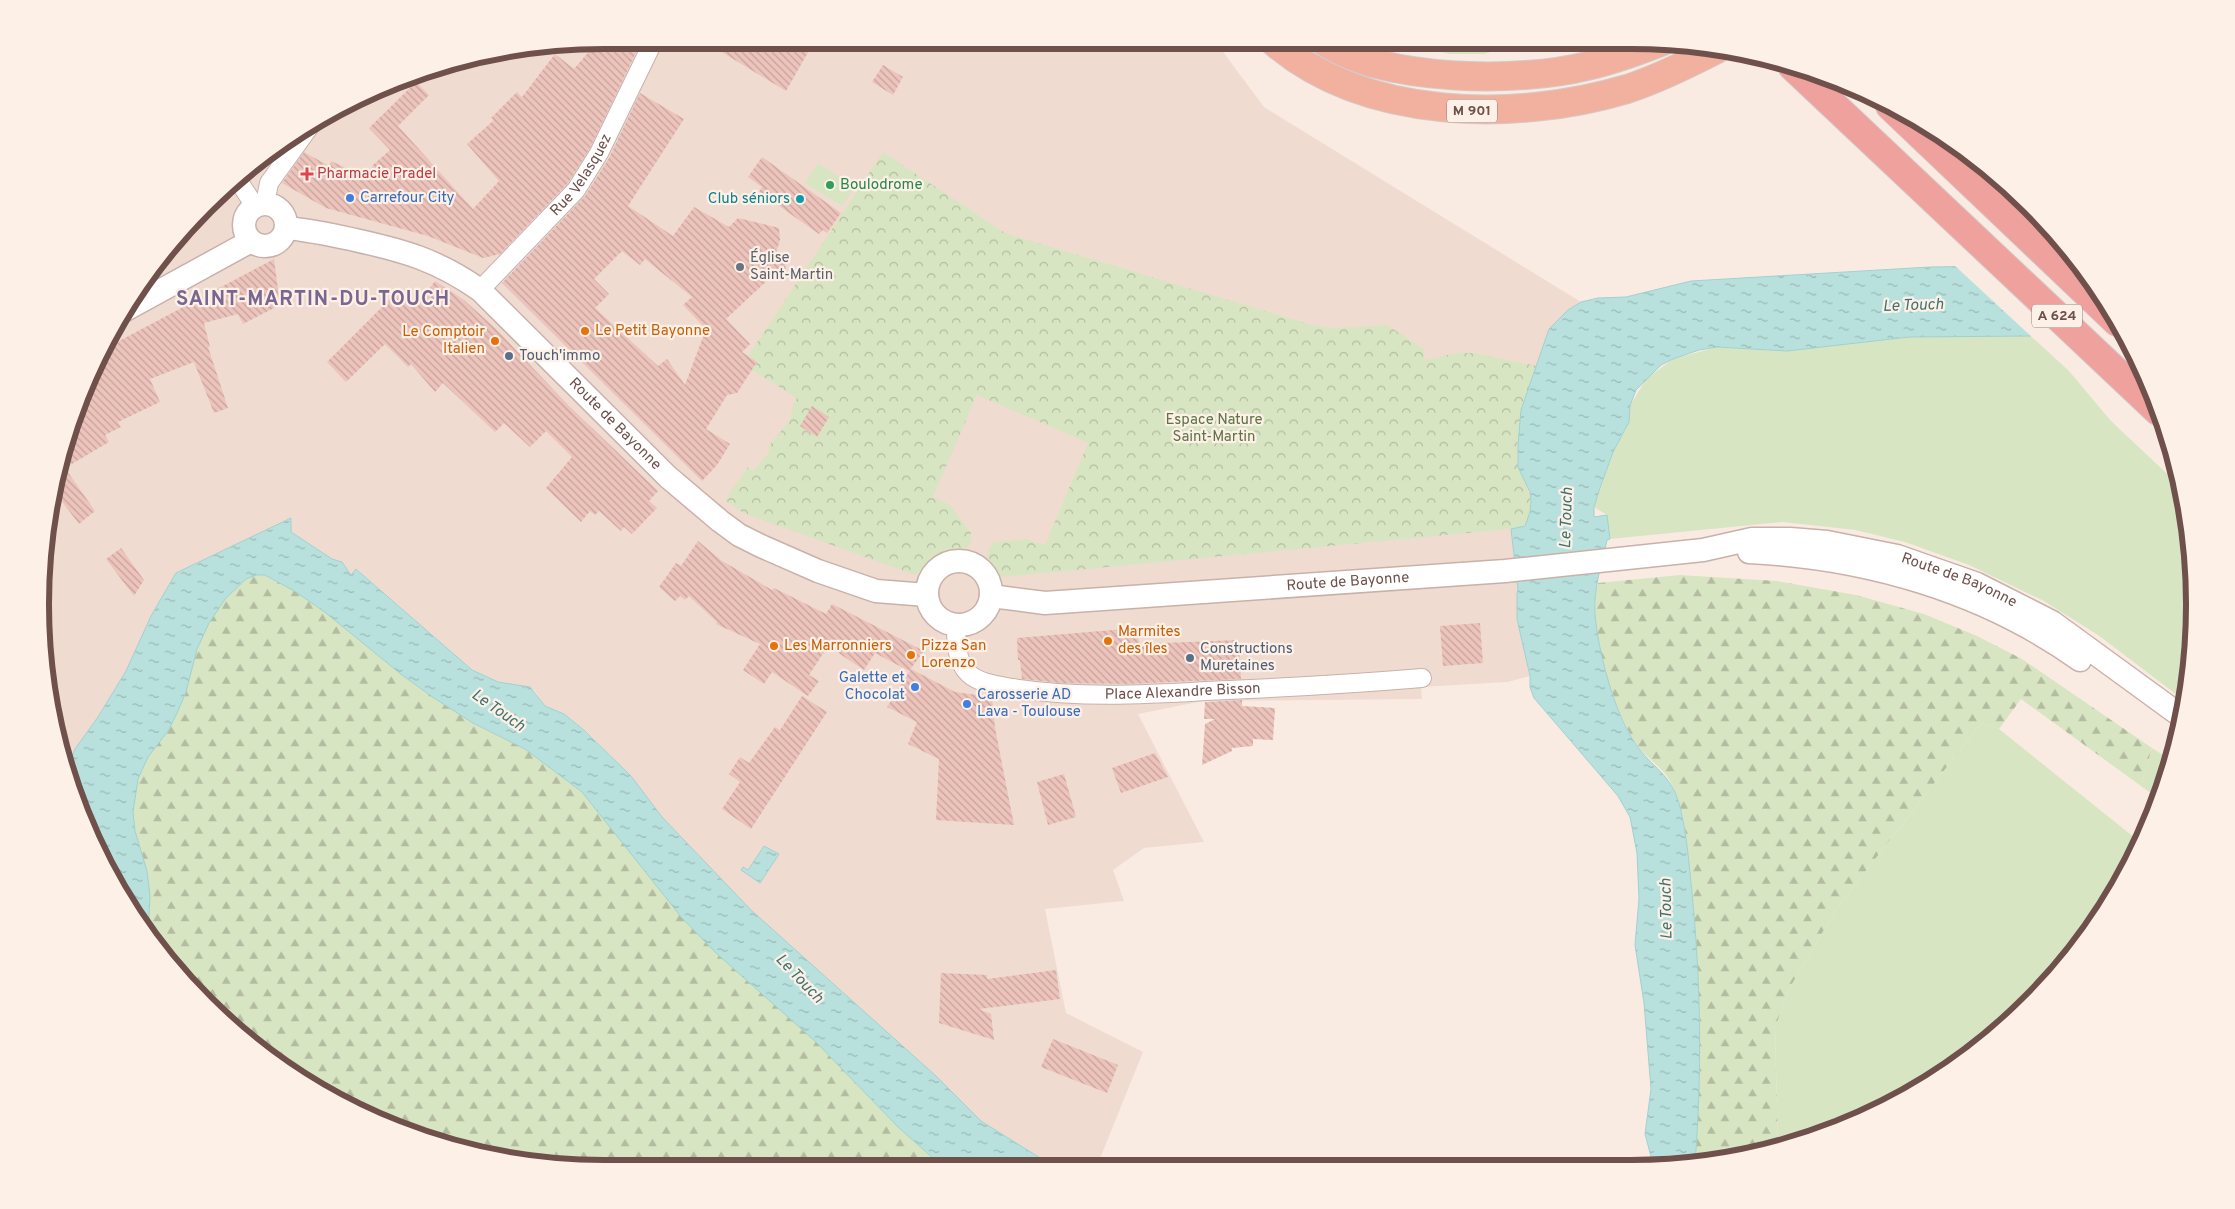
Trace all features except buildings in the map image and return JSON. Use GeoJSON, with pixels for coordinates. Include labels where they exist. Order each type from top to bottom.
{"type":"FeatureCollection","features":[{"type":"Feature","properties":{"kind":"highway","name":"M 901"},"geometry":{"type":"LineString","coordinates":[[1285,49],[1323,75],[1371,93],[1427,106],[1473,111],[1572,102],[1627,88],[1681,68],[1708,55]]}},
{"type":"Feature","properties":{"kind":"highway"},"geometry":{"type":"LineString","coordinates":[[1339,49],[1382,66],[1450,76],[1526,74],[1586,67],[1642,49]]}},
{"type":"Feature","properties":{"kind":"highway","name":"A 624"},"geometry":{"type":"LineString","coordinates":[[1803,76],[2147,401]]}},
{"type":"Feature","properties":{"kind":"highway","name":"A 624"},"geometry":{"type":"LineString","coordinates":[[1908,123],[2099,306]]}},
{"type":"Feature","properties":{"kind":"street","name":"Rue Velasquez"},"geometry":{"type":"LineString","coordinates":[[480,290],[576,190],[599,153],[650,49]]}},
{"type":"Feature","properties":{"kind":"street"},"geometry":{"type":"LineString","coordinates":[[242,184],[260,205],[277,207],[285,216],[286,228],[279,241],[272,245],[258,245],[251,241],[246,233],[244,223],[248,213],[260,205],[269,183],[301,139]]}},
{"type":"Feature","properties":{"kind":"street","name":"Route de Bayonne"},"geometry":{"type":"LineString","coordinates":[[286,228],[308,229],[396,249],[447,268],[480,290],[668,477],[695,502],[739,535],[818,571],[876,591],[927,595]]}},
{"type":"Feature","properties":{"kind":"street"},"geometry":{"type":"LineString","coordinates":[[138,303],[251,241]]}},
{"type":"Feature","properties":{"kind":"street","name":"Route de Bayonne"},"geometry":{"type":"LineString","coordinates":[[991,596],[1045,603],[1505,571],[1703,550],[1752,539],[1790,538],[1864,548],[1932,567],[1977,584],[2052,622],[2176,712]]}},
{"type":"Feature","properties":{"kind":"street","name":"Route de Bayonne"},"geometry":{"type":"LineString","coordinates":[[1703,550],[1817,558],[1864,566],[1917,579],[1960,594],[2014,620],[2062,648],[2172,727]]}},
{"type":"Feature","properties":{"kind":"street"},"geometry":{"type":"LineString","coordinates":[[962,560],[972,563],[983,571],[990,582],[991,596],[990,604],[980,618],[965,624],[956,624],[946,622],[936,615],[930,606],[927,595],[931,577],[937,570],[944,564],[962,560]]}},
{"type":"Feature","properties":{"kind":"street","name":"Place Alexandre Bisson"},"geometry":{"type":"LineString","coordinates":[[956,624],[956,641],[960,662],[970,675],[988,684],[1030,690],[1116,696],[1289,688],[1422,678]]}},
{"type":"Feature","properties":{"kind":"shaded area"},"geometry":{"type":"Polygon","coordinates":[[[1221,49],[1264,107],[1581,302],[1568,310],[1549,329],[1539,362],[1530,512],[1528,522],[1511,530],[1518,590],[1517,619],[1530,676],[1508,682],[1421,687],[1422,699],[1203,701],[1138,714],[1204,842],[1144,848],[1113,870],[1124,901],[1045,909],[1066,1013],[1143,1052],[1099,1160],[1043,1160],[981,1121],[936,1076],[751,910],[662,817],[631,776],[586,731],[564,714],[545,706],[534,690],[498,682],[472,670],[357,569],[352,575],[342,562],[332,559],[291,532],[245,540],[176,573],[151,616],[126,671],[98,717],[75,749],[71,759],[59,713],[54,677],[50,641],[50,568],[59,496],[68,461],[78,426],[106,359],[142,296],[164,266],[187,238],[238,187],[296,142],[327,123],[392,91],[426,78],[496,59],[568,50],[1221,49]]]}},
{"type":"Feature","properties":{"kind":"green space"},"geometry":{"type":"Polygon","coordinates":[[[1429,49],[1501,49],[1484,54],[1449,54],[1429,49]]]}},
{"type":"Feature","properties":{"kind":"green space"},"geometry":{"type":"Polygon","coordinates":[[[1535,49],[1554,49],[1536,51],[1535,49]]]}},
{"type":"Feature","properties":{"kind":"green space","name":"Espace Nature Saint-Martin"},"geometry":{"type":"Polygon","coordinates":[[[883,152],[1005,233],[1312,325],[1335,328],[1387,325],[1424,349],[1424,360],[1457,353],[1475,353],[1537,366],[1523,410],[1517,445],[1517,457],[1531,504],[1531,514],[1528,522],[1520,528],[1002,577],[993,569],[988,561],[989,548],[993,542],[1026,539],[1045,545],[1088,443],[977,395],[933,497],[950,505],[971,533],[971,544],[964,549],[946,555],[915,575],[745,514],[725,500],[748,467],[753,471],[770,451],[768,447],[790,420],[793,405],[797,398],[752,370],[757,362],[748,356],[883,152]]]}},
{"type":"Feature","properties":{"kind":"green space","name":"Boulodrome"},"geometry":{"type":"Polygon","coordinates":[[[818,163],[855,187],[842,206],[805,183],[818,163]]]}},
{"type":"Feature","properties":{"kind":"green space"},"geometry":{"type":"Polygon","coordinates":[[[2031,336],[2069,371],[2111,421],[2171,478],[2176,496],[2185,568],[2185,641],[2178,696],[2098,635],[2042,600],[1969,565],[1905,542],[1855,530],[1783,522],[1610,539],[1607,515],[1594,507],[1613,452],[1626,429],[1630,406],[1646,379],[1673,359],[1717,347],[1787,351],[1909,337],[2031,336]]]}},
{"type":"Feature","properties":{"kind":"green space"},"geometry":{"type":"Polygon","coordinates":[[[256,575],[265,575],[296,592],[326,613],[402,675],[434,698],[473,723],[525,749],[582,792],[682,918],[816,1042],[898,1127],[935,1160],[604,1160],[568,1159],[496,1150],[426,1131],[359,1103],[296,1067],[238,1022],[187,971],[149,922],[150,896],[147,871],[135,831],[133,812],[138,779],[148,757],[168,731],[186,692],[197,649],[209,623],[226,598],[246,579],[256,575]]]}},
{"type":"Feature","properties":{"kind":"green space"},"geometry":{"type":"Polygon","coordinates":[[[1680,575],[1777,581],[1856,595],[1924,614],[1977,636],[2022,659],[2152,748],[2141,786],[2021,699],[1999,729],[1981,723],[1837,908],[1789,989],[1775,1028],[1778,1140],[1739,1150],[1695,1156],[1699,1093],[1699,987],[1694,916],[1683,817],[1670,781],[1635,742],[1610,687],[1596,620],[1595,600],[1598,583],[1680,575]]]}},
{"type":"Feature","properties":{"kind":"green space"},"geometry":{"type":"Polygon","coordinates":[[[1981,723],[1999,729],[2135,838],[2112,882],[2093,913],[2071,943],[2048,971],[1997,1022],[1939,1067],[1908,1086],[1843,1118],[1778,1140],[1775,1028],[1789,989],[1837,908],[1981,723]]]}},
{"type":"Feature","properties":{"kind":"green space"},"geometry":{"type":"Polygon","coordinates":[[[2152,748],[2165,756],[2157,783],[2153,794],[2141,786],[2152,748]]]}},
{"type":"Feature","properties":{"kind":"water","name":"Le Touch"},"geometry":{"type":"Polygon","coordinates":[[[2070,265],[2076,272],[2031,336],[1909,337],[1787,351],[1717,347],[1699,350],[1673,359],[1661,365],[1636,390],[1630,406],[1629,422],[1613,452],[1594,507],[1594,517],[1607,515],[1610,539],[1607,540],[1595,596],[1595,614],[1603,663],[1620,715],[1627,730],[1641,752],[1666,778],[1676,795],[1688,850],[1695,927],[1700,1028],[1695,1156],[1652,1159],[1645,1134],[1651,1089],[1644,1003],[1635,945],[1639,899],[1637,853],[1630,817],[1618,796],[1534,698],[1530,687],[1530,676],[1517,619],[1518,590],[1511,529],[1525,526],[1531,502],[1530,492],[1518,467],[1521,410],[1549,329],[1568,310],[1581,302],[1598,298],[1626,297],[1691,281],[1930,267],[2070,265]]]}},
{"type":"Feature","properties":{"kind":"water","name":"Le Touch"},"geometry":{"type":"Polygon","coordinates":[[[291,518],[291,532],[332,559],[342,562],[351,575],[356,569],[472,670],[498,682],[530,687],[545,706],[564,714],[585,731],[631,776],[662,817],[751,910],[936,1076],[981,1121],[1043,1160],[935,1160],[898,1127],[816,1042],[716,953],[682,918],[582,792],[525,749],[473,723],[434,698],[402,675],[326,613],[296,592],[265,575],[256,575],[246,579],[226,598],[209,623],[197,649],[186,692],[177,713],[168,731],[148,757],[138,779],[133,812],[135,831],[147,871],[150,896],[149,922],[123,882],[106,850],[91,817],[71,759],[75,749],[98,717],[126,671],[151,616],[176,573],[291,518]]]}},
{"type":"Feature","properties":{"kind":"water"},"geometry":{"type":"Polygon","coordinates":[[[764,846],[779,854],[760,883],[741,870],[743,867],[748,870],[764,846]]]}},
{"type":"Feature","properties":{"kind":"pier"},"geometry":{"type":"Polygon","coordinates":[[[2068,262],[2093,296],[2118,339],[2034,339],[1954,265],[2068,262]]]}},
{"type":"Feature","properties":{"kind":"place","name":"Pharmacie Pradel"},"geometry":{"type":"Point","coordinates":[307,174]}},
{"type":"Feature","properties":{"kind":"place","name":"Boulodrome"},"geometry":{"type":"Point","coordinates":[830,185]}},
{"type":"Feature","properties":{"kind":"place","name":"Carrefour City"},"geometry":{"type":"Point","coordinates":[350,198]}},
{"type":"Feature","properties":{"kind":"place","name":"Club séniors"},"geometry":{"type":"Point","coordinates":[800,199]}},
{"type":"Feature","properties":{"kind":"place","name":"Église Saint-Martin"},"geometry":{"type":"Point","coordinates":[740,267]}},
{"type":"Feature","properties":{"kind":"place","name":"Le Petit Bayonne"},"geometry":{"type":"Point","coordinates":[585,331]}},
{"type":"Feature","properties":{"kind":"place","name":"Le Comptoir Italien"},"geometry":{"type":"Point","coordinates":[495,341]}},
{"type":"Feature","properties":{"kind":"place","name":"Touch'immo"},"geometry":{"type":"Point","coordinates":[509,356]}},
{"type":"Feature","properties":{"kind":"place","name":"Marmites des îles"},"geometry":{"type":"Point","coordinates":[1108,641]}},
{"type":"Feature","properties":{"kind":"place","name":"Les Marronniers"},"geometry":{"type":"Point","coordinates":[774,646]}},
{"type":"Feature","properties":{"kind":"place","name":"Pizza San Lorenzo"},"geometry":{"type":"Point","coordinates":[911,655]}},
{"type":"Feature","properties":{"kind":"place","name":"Constructions Muretaines"},"geometry":{"type":"Point","coordinates":[1190,658]}},
{"type":"Feature","properties":{"kind":"place","name":"Galette et Chocolat"},"geometry":{"type":"Point","coordinates":[915,687]}},
{"type":"Feature","properties":{"kind":"place","name":"Carosserie AD Lava - Toulouse"},"geometry":{"type":"Point","coordinates":[967,704]}},
{"type":"Feature","properties":{"kind":"district","name":"SAINT-MARTIN-DU-TOUCH"},"geometry":{"type":"Point","coordinates":[313,300]}}]}
